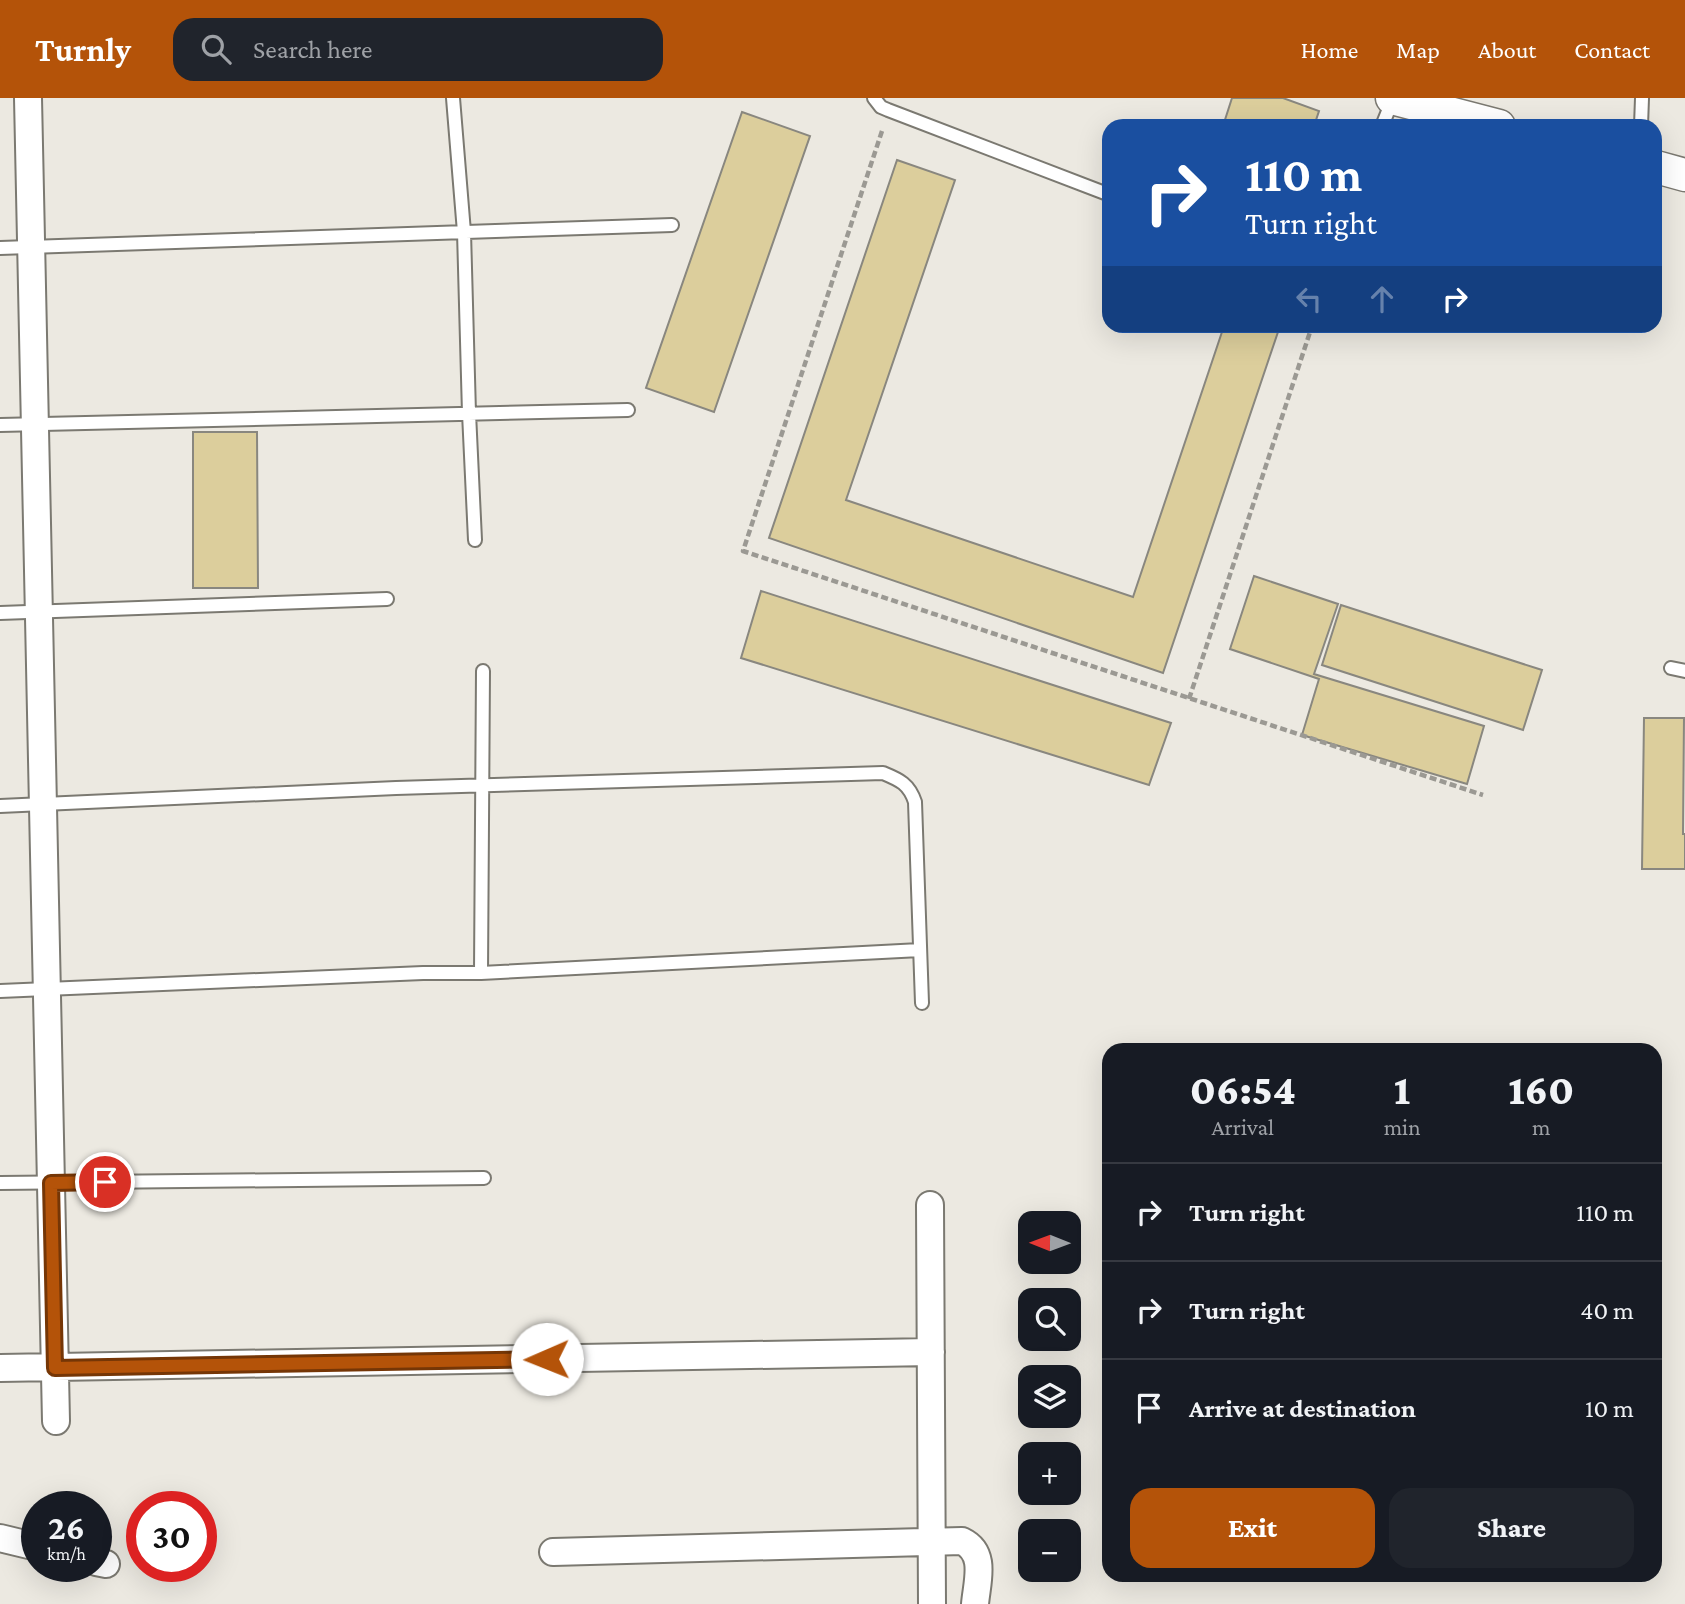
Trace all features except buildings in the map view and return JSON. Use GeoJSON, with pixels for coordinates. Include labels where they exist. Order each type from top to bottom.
{"type":"FeatureCollection","features":[{"type":"Feature","properties":{"kind":"street"},"geometry":{"type":"LineString","coordinates":[[27,98],[56,1421]]}},
{"type":"Feature","properties":{"kind":"street"},"geometry":{"type":"LineString","coordinates":[[1392,98],[1472,119]]}},
{"type":"Feature","properties":{"kind":"street"},"geometry":{"type":"LineString","coordinates":[[1662,169],[1685,176]]}},
{"type":"Feature","properties":{"kind":"street"},"geometry":{"type":"LineString","coordinates":[[930,1205],[932,1604]]}},
{"type":"Feature","properties":{"kind":"street"},"geometry":{"type":"LineString","coordinates":[[0,1368],[930,1352]]}},
{"type":"Feature","properties":{"kind":"street"},"geometry":{"type":"LineString","coordinates":[[0,1538],[21,1543]]}},
{"type":"Feature","properties":{"kind":"street"},"geometry":{"type":"LineString","coordinates":[[553,1552],[962,1541],[976,1552],[978,1562],[975,1604]]}},
{"type":"Feature","properties":{"kind":"lane"},"geometry":{"type":"LineString","coordinates":[[453,98],[464,232],[475,540]]}},
{"type":"Feature","properties":{"kind":"lane"},"geometry":{"type":"LineString","coordinates":[[874,98],[881,107],[888,110],[1102,192]]}},
{"type":"Feature","properties":{"kind":"lane"},"geometry":{"type":"LineString","coordinates":[[1384,119],[1392,98]]}},
{"type":"Feature","properties":{"kind":"lane"},"geometry":{"type":"LineString","coordinates":[[1641,119],[1642,98]]}},
{"type":"Feature","properties":{"kind":"lane"},"geometry":{"type":"LineString","coordinates":[[0,248],[672,225]]}},
{"type":"Feature","properties":{"kind":"lane"},"geometry":{"type":"LineString","coordinates":[[0,425],[628,410]]}},
{"type":"Feature","properties":{"kind":"lane"},"geometry":{"type":"LineString","coordinates":[[0,613],[387,599]]}},
{"type":"Feature","properties":{"kind":"lane"},"geometry":{"type":"LineString","coordinates":[[1671,668],[1685,671]]}},
{"type":"Feature","properties":{"kind":"lane"},"geometry":{"type":"LineString","coordinates":[[481,973],[484,671]]}},
{"type":"Feature","properties":{"kind":"lane"},"geometry":{"type":"LineString","coordinates":[[0,806],[396,788],[883,773],[903,781],[911,790],[915,802],[922,1003]]}},
{"type":"Feature","properties":{"kind":"lane"},"geometry":{"type":"LineString","coordinates":[[0,991],[423,972],[481,973],[920,950]]}},
{"type":"Feature","properties":{"kind":"lane"},"geometry":{"type":"LineString","coordinates":[[0,1183],[484,1178]]}},
{"type":"Feature","properties":{"kind":"path"},"geometry":{"type":"LineString","coordinates":[[888,110],[743,551],[1483,795]]}},
{"type":"Feature","properties":{"kind":"path"},"geometry":{"type":"LineString","coordinates":[[1189,698],[1310,333]]}},
{"type":"Feature","properties":{"kind":"route"},"geometry":{"type":"LineString","coordinates":[[105,1182],[51,1183],[55,1368],[547,1359]]}}]}
